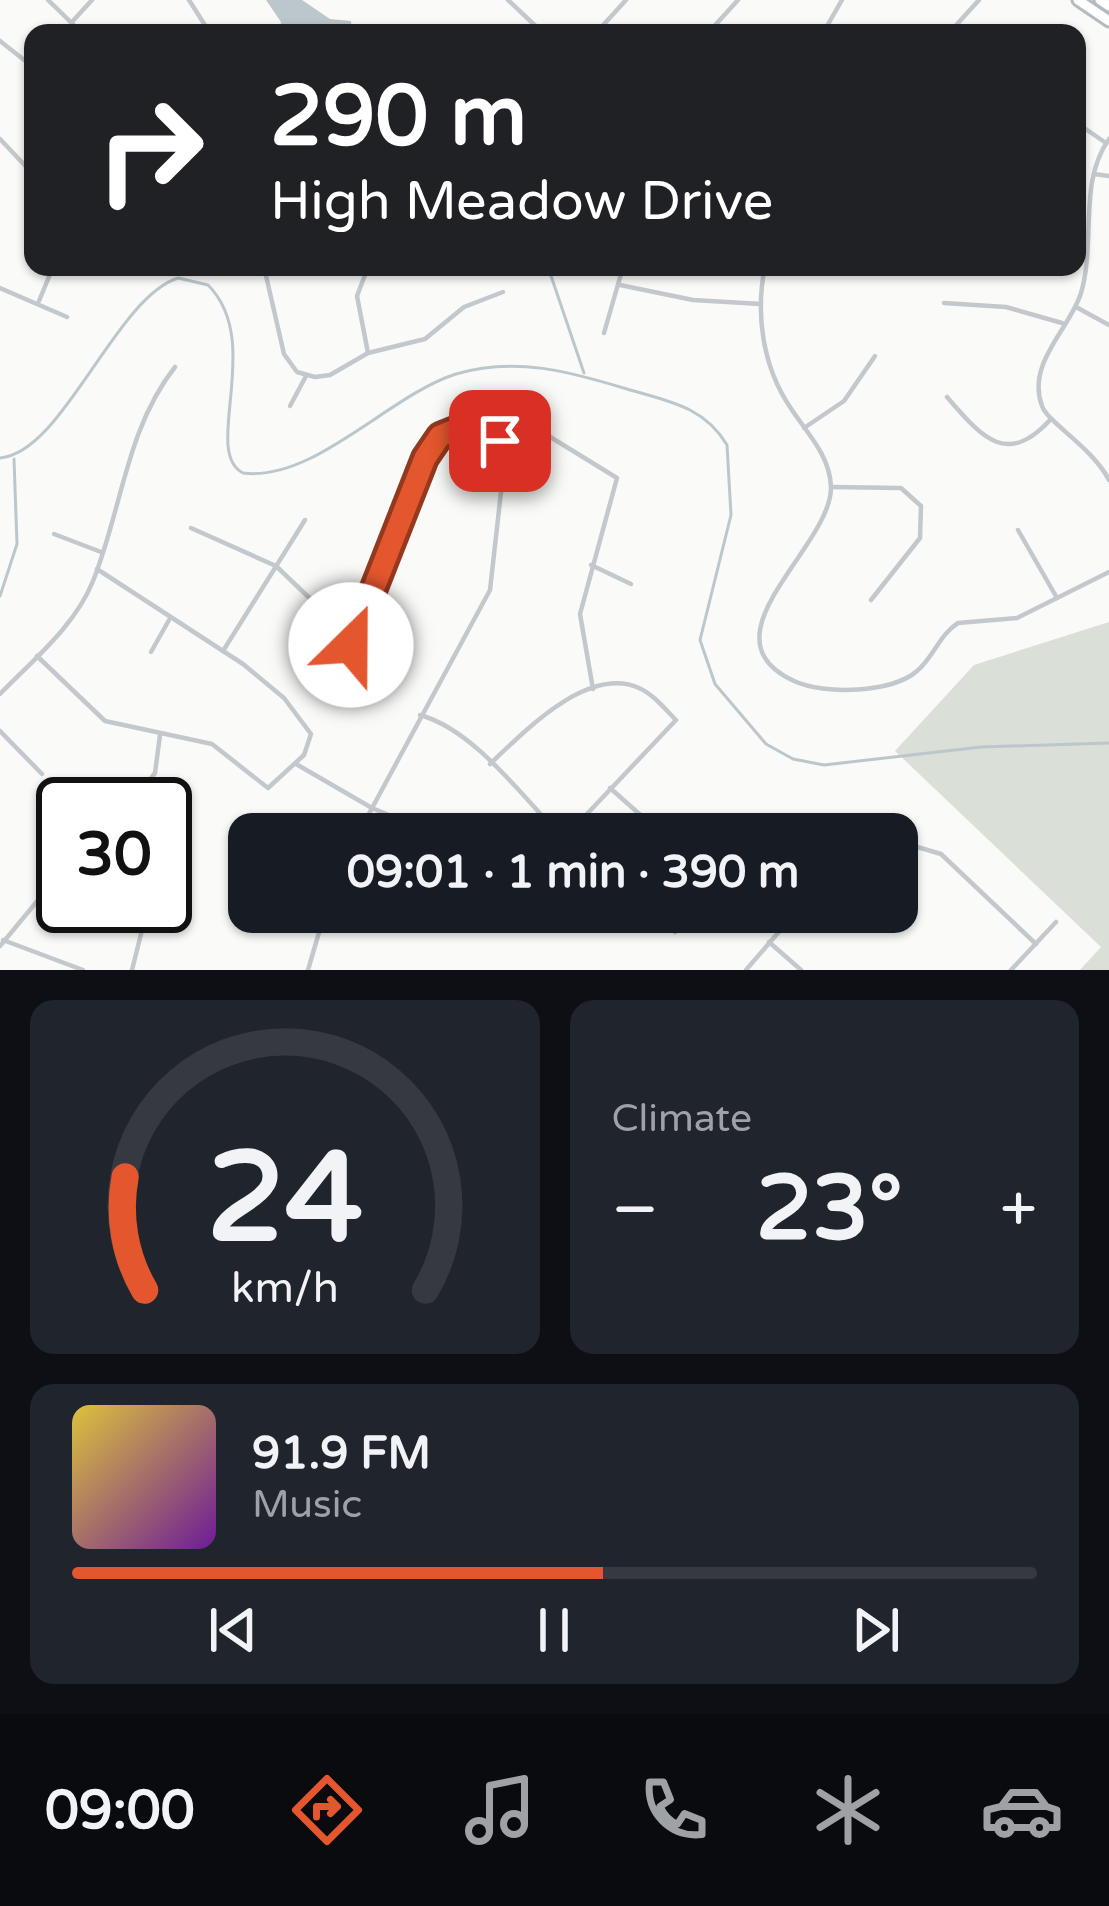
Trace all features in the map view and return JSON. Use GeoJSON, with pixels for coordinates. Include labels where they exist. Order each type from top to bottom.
{"type":"FeatureCollection","features":[{"type":"Feature","properties":{"kind":"main road"},"geometry":{"type":"LineString","coordinates":[[1078,0],[1109,21]]}},
{"type":"Feature","properties":{"kind":"main road"},"geometry":{"type":"LineString","coordinates":[[1100,0],[1109,6]]}},
{"type":"Feature","properties":{"kind":"street"},"geometry":{"type":"LineString","coordinates":[[48,0],[71,23],[92,0]]}},
{"type":"Feature","properties":{"kind":"street"},"geometry":{"type":"LineString","coordinates":[[508,0],[533,24]]}},
{"type":"Feature","properties":{"kind":"street"},"geometry":{"type":"LineString","coordinates":[[612,0],[620,7]]}},
{"type":"Feature","properties":{"kind":"street"},"geometry":{"type":"LineString","coordinates":[[604,24],[626,0]]}},
{"type":"Feature","properties":{"kind":"street"},"geometry":{"type":"LineString","coordinates":[[716,24],[738,0]]}},
{"type":"Feature","properties":{"kind":"street"},"geometry":{"type":"LineString","coordinates":[[957,24],[980,0]]}},
{"type":"Feature","properties":{"kind":"street"},"geometry":{"type":"LineString","coordinates":[[0,41],[24,60]]}},
{"type":"Feature","properties":{"kind":"street"},"geometry":{"type":"LineString","coordinates":[[0,139],[24,165]]}},
{"type":"Feature","properties":{"kind":"street"},"geometry":{"type":"LineString","coordinates":[[1086,249],[1094,174],[1107,141]]}},
{"type":"Feature","properties":{"kind":"street"},"geometry":{"type":"LineString","coordinates":[[1094,174],[1109,176]]}},
{"type":"Feature","properties":{"kind":"street"},"geometry":{"type":"LineString","coordinates":[[39,301],[49,276]]}},
{"type":"Feature","properties":{"kind":"street"},"geometry":{"type":"LineString","coordinates":[[266,276],[284,354],[306,376],[330,375],[368,353],[425,339],[464,307],[503,292]]}},
{"type":"Feature","properties":{"kind":"street"},"geometry":{"type":"LineString","coordinates":[[363,276],[357,310],[368,353]]}},
{"type":"Feature","properties":{"kind":"street"},"geometry":{"type":"LineString","coordinates":[[604,333],[622,276]]}},
{"type":"Feature","properties":{"kind":"street"},"geometry":{"type":"LineString","coordinates":[[764,276],[762,335],[773,376],[824,457],[831,487],[823,518],[769,603],[758,632],[769,662],[789,679],[819,689],[907,678],[958,623],[1017,618],[1109,572]]}},
{"type":"Feature","properties":{"kind":"street"},"geometry":{"type":"LineString","coordinates":[[1081,276],[1076,307],[1048,353],[1040,386],[1050,420],[1085,445],[1109,481]]}},
{"type":"Feature","properties":{"kind":"street"},"geometry":{"type":"LineString","coordinates":[[620,285],[693,300],[761,304]]}},
{"type":"Feature","properties":{"kind":"street"},"geometry":{"type":"LineString","coordinates":[[0,288],[67,317]]}},
{"type":"Feature","properties":{"kind":"street"},"geometry":{"type":"LineString","coordinates":[[944,303],[1006,308],[1064,324]]}},
{"type":"Feature","properties":{"kind":"street"},"geometry":{"type":"LineString","coordinates":[[1076,307],[1109,325]]}},
{"type":"Feature","properties":{"kind":"street"},"geometry":{"type":"LineString","coordinates":[[804,428],[844,401],[875,356]]}},
{"type":"Feature","properties":{"kind":"street"},"geometry":{"type":"LineString","coordinates":[[0,694],[77,613],[97,568],[145,413],[175,367]]}},
{"type":"Feature","properties":{"kind":"street"},"geometry":{"type":"LineString","coordinates":[[290,406],[306,376]]}},
{"type":"Feature","properties":{"kind":"street"},"geometry":{"type":"LineString","coordinates":[[947,397],[986,437],[1010,447],[1022,444],[1050,420]]}},
{"type":"Feature","properties":{"kind":"street"},"geometry":{"type":"LineString","coordinates":[[190,528],[276,566],[323,611],[348,614],[370,598],[425,458],[440,436],[471,427],[523,457]]}},
{"type":"Feature","properties":{"kind":"street"},"geometry":{"type":"LineString","coordinates":[[369,813],[490,590],[497,509],[523,457],[536,440],[548,435],[617,478],[579,626],[592,689]]}},
{"type":"Feature","properties":{"kind":"street"},"geometry":{"type":"LineString","coordinates":[[831,487],[902,488],[921,506],[920,538],[871,600]]}},
{"type":"Feature","properties":{"kind":"street"},"geometry":{"type":"LineString","coordinates":[[223,651],[305,520]]}},
{"type":"Feature","properties":{"kind":"street"},"geometry":{"type":"LineString","coordinates":[[1018,530],[1057,598]]}},
{"type":"Feature","properties":{"kind":"street"},"geometry":{"type":"LineString","coordinates":[[54,534],[101,552]]}},
{"type":"Feature","properties":{"kind":"street"},"geometry":{"type":"LineString","coordinates":[[591,566],[631,584]]}},
{"type":"Feature","properties":{"kind":"street"},"geometry":{"type":"LineString","coordinates":[[37,656],[105,721],[212,744],[268,788],[296,764],[310,743],[307,725],[284,698],[117,577],[97,568]]}},
{"type":"Feature","properties":{"kind":"street"},"geometry":{"type":"LineString","coordinates":[[348,614],[351,645]]}},
{"type":"Feature","properties":{"kind":"street"},"geometry":{"type":"LineString","coordinates":[[151,652],[170,618]]}},
{"type":"Feature","properties":{"kind":"street"},"geometry":{"type":"LineString","coordinates":[[490,764],[531,726],[592,689],[638,688],[676,720],[584,813]]}},
{"type":"Feature","properties":{"kind":"street"},"geometry":{"type":"LineString","coordinates":[[420,715],[436,719],[541,813]]}},
{"type":"Feature","properties":{"kind":"street"},"geometry":{"type":"LineString","coordinates":[[0,731],[42,774]]}},
{"type":"Feature","properties":{"kind":"street"},"geometry":{"type":"LineString","coordinates":[[152,777],[160,734]]}},
{"type":"Feature","properties":{"kind":"street"},"geometry":{"type":"LineString","coordinates":[[296,764],[384,813]]}},
{"type":"Feature","properties":{"kind":"street"},"geometry":{"type":"LineString","coordinates":[[610,788],[638,813]]}},
{"type":"Feature","properties":{"kind":"street"},"geometry":{"type":"LineString","coordinates":[[918,847],[941,854],[1036,944]]}},
{"type":"Feature","properties":{"kind":"street"},"geometry":{"type":"LineString","coordinates":[[36,903],[2,943],[83,970]]}},
{"type":"Feature","properties":{"kind":"street"},"geometry":{"type":"LineString","coordinates":[[1011,970],[1056,922]]}},
{"type":"Feature","properties":{"kind":"street"},"geometry":{"type":"LineString","coordinates":[[132,970],[141,933]]}},
{"type":"Feature","properties":{"kind":"street"},"geometry":{"type":"LineString","coordinates":[[308,970],[319,933]]}},
{"type":"Feature","properties":{"kind":"street"},"geometry":{"type":"LineString","coordinates":[[746,970],[777,933]]}},
{"type":"Feature","properties":{"kind":"street"},"geometry":{"type":"LineString","coordinates":[[769,942],[801,970]]}},
{"type":"Feature","properties":{"kind":"shaded area"},"geometry":{"type":"Polygon","coordinates":[[[266,0],[302,0],[330,19],[351,24],[281,24],[266,0]]]}},
{"type":"Feature","properties":{"kind":"shaded area"},"geometry":{"type":"Polygon","coordinates":[[[1109,622],[1109,970],[1080,970],[1101,947],[895,751],[974,665],[1109,622]]]}},
{"type":"Feature","properties":{"kind":"waterway"},"geometry":{"type":"LineString","coordinates":[[551,276],[584,373]]}},
{"type":"Feature","properties":{"kind":"waterway"},"geometry":{"type":"LineString","coordinates":[[0,458],[23,450],[46,431],[132,314],[155,291],[178,278],[208,285],[224,309],[232,335],[233,364],[228,443],[232,461],[243,473],[297,464],[456,374],[521,366],[585,377],[696,413],[727,445],[731,515],[700,640],[715,684],[766,744],[793,759],[824,765],[981,747],[1109,743]]}},
{"type":"Feature","properties":{"kind":"waterway"},"geometry":{"type":"LineString","coordinates":[[0,596],[17,544],[14,459]]}},
{"type":"Feature","properties":{"kind":"route"},"geometry":{"type":"LineString","coordinates":[[351,645],[348,614],[370,598],[432,444],[449,430],[471,427],[500,441]]}}]}
